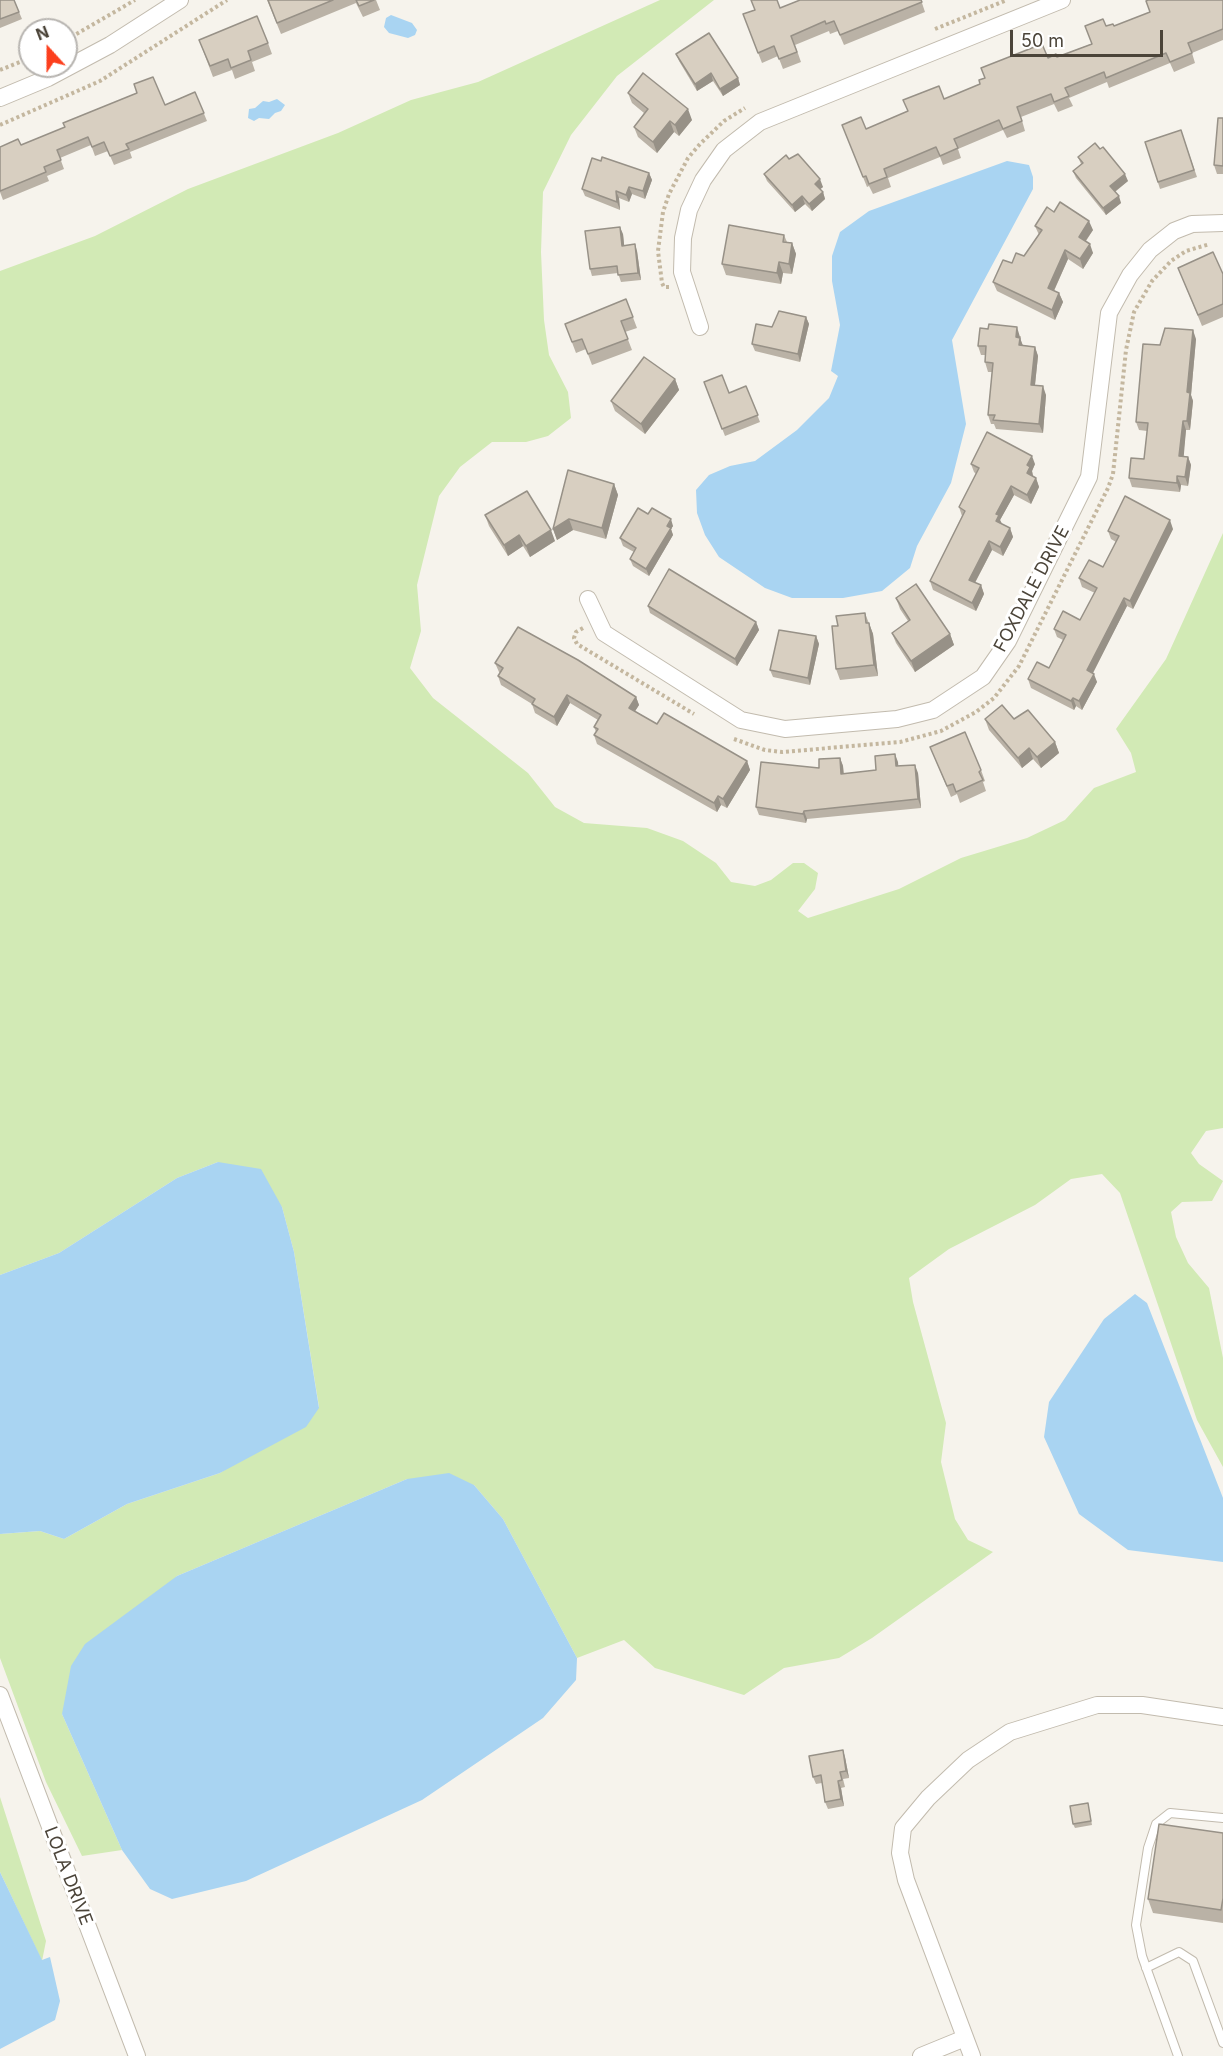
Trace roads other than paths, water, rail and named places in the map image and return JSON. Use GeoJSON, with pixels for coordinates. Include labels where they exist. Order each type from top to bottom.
{"type":"FeatureCollection","features":[{"type":"Feature","properties":{"kind":"street"},"geometry":{"type":"LineString","coordinates":[[0,98],[48,78],[110,45],[180,0]]}},
{"type":"Feature","properties":{"kind":"street"},"geometry":{"type":"LineString","coordinates":[[700,327],[682,272],[683,238],[688,210],[703,180],[724,150],[760,122],[1062,0]]}},
{"type":"Feature","properties":{"kind":"street","name":"FOXDALE DRIVE"},"geometry":{"type":"LineString","coordinates":[[588,599],[604,633],[741,720],[785,729],[897,719],[933,710],[983,677],[1008,641],[1089,477],[1109,313],[1130,274],[1150,250],[1174,231],[1192,224],[1223,223]]}},
{"type":"Feature","properties":{"kind":"street","name":"LOLA DRIVE"},"geometry":{"type":"LineString","coordinates":[[0,1695],[137,2056]]}},
{"type":"Feature","properties":{"kind":"street"},"geometry":{"type":"LineString","coordinates":[[972,2056],[906,1880],[900,1853],[903,1828],[928,1798],[968,1760],[1020,1729],[1097,1705],[1142,1706],[1223,1718]]}},
{"type":"Feature","properties":{"kind":"street"},"geometry":{"type":"LineString","coordinates":[[921,2056],[965,2038]]}},
{"type":"Feature","properties":{"kind":"lane"},"geometry":{"type":"LineString","coordinates":[[1178,2056],[1146,1968],[1136,1925],[1148,1848],[1156,1824],[1170,1813],[1223,1818]]}},
{"type":"Feature","properties":{"kind":"lane"},"geometry":{"type":"LineString","coordinates":[[1146,1968],[1179,1952],[1193,1961],[1223,2043]]}},
{"type":"Feature","properties":{"kind":"water"},"geometry":{"type":"Polygon","coordinates":[[[391,15],[412,23],[417,30],[415,35],[408,38],[389,33],[384,27],[386,18],[391,15]]]}},
{"type":"Feature","properties":{"kind":"water"},"geometry":{"type":"Polygon","coordinates":[[[277,99],[285,105],[281,111],[269,119],[259,118],[254,121],[248,118],[249,109],[255,108],[263,101],[269,102],[277,99]]]}},
{"type":"Feature","properties":{"kind":"water"},"geometry":{"type":"Polygon","coordinates":[[[1007,161],[1029,165],[1033,177],[1033,189],[952,340],[966,424],[951,483],[917,546],[910,568],[882,591],[843,598],[792,598],[765,588],[719,557],[705,535],[697,513],[696,490],[709,475],[730,466],[755,461],[797,430],[829,398],[838,376],[831,371],[840,325],[832,281],[832,256],[840,232],[869,211],[1007,161]]]}},
{"type":"Feature","properties":{"kind":"water"},"geometry":{"type":"Polygon","coordinates":[[[218,1162],[261,1169],[282,1207],[294,1252],[319,1408],[306,1427],[220,1473],[127,1504],[64,1539],[40,1531],[0,1534],[0,1275],[59,1253],[177,1178],[218,1162]]]}},
{"type":"Feature","properties":{"kind":"water"},"geometry":{"type":"Polygon","coordinates":[[[1135,1294],[1147,1303],[1223,1498],[1223,1562],[1128,1550],[1079,1514],[1044,1437],[1049,1402],[1104,1319],[1135,1294]]]}},
{"type":"Feature","properties":{"kind":"water"},"geometry":{"type":"Polygon","coordinates":[[[449,1473],[474,1485],[503,1519],[577,1658],[576,1680],[543,1718],[422,1800],[246,1881],[172,1899],[150,1889],[122,1850],[62,1714],[71,1666],[85,1644],[177,1576],[407,1479],[449,1473]]]}},
{"type":"Feature","properties":{"kind":"water"},"geometry":{"type":"Polygon","coordinates":[[[0,1872],[42,1960],[50,1957],[60,2001],[55,2020],[0,2049],[0,1872]]]}}]}
